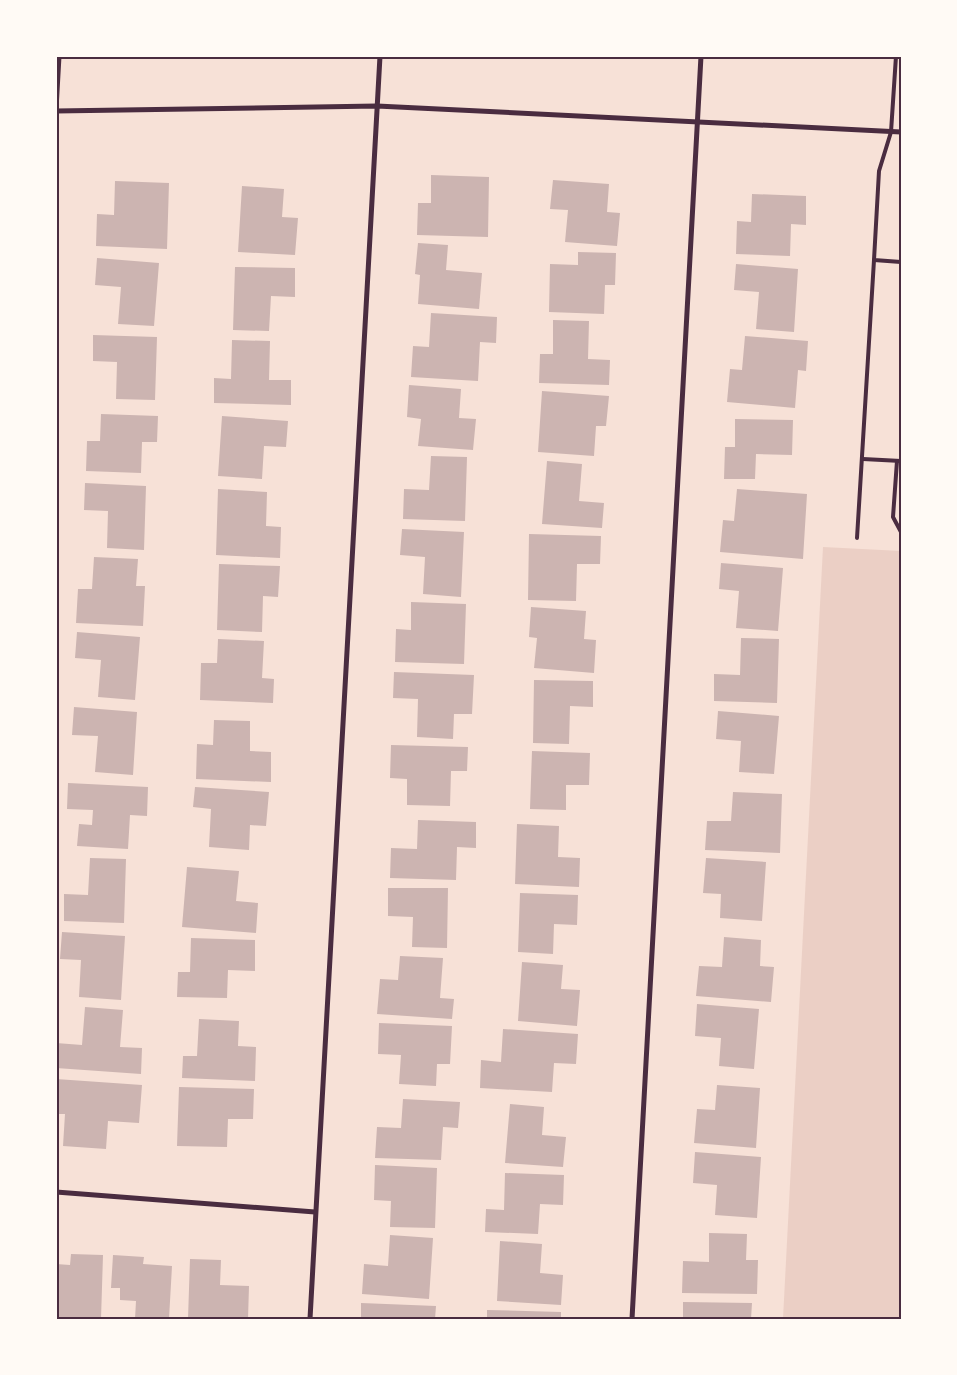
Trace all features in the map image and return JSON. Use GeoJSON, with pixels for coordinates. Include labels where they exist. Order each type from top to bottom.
{"type":"FeatureCollection","features":[{"type":"Feature","properties":{"kind":"street"},"geometry":{"type":"LineString","coordinates":[[59,56],[56,110],[377,106],[901,132]]}},
{"type":"Feature","properties":{"kind":"street"},"geometry":{"type":"LineString","coordinates":[[310,1319],[380,56]]}},
{"type":"Feature","properties":{"kind":"street"},"geometry":{"type":"LineString","coordinates":[[632,1319],[701,56]]}},
{"type":"Feature","properties":{"kind":"street"},"geometry":{"type":"LineString","coordinates":[[56,1192],[315,1212]]}},
{"type":"Feature","properties":{"kind":"lane"},"geometry":{"type":"LineString","coordinates":[[857,538],[878,171],[891,132],[896,56]]}},
{"type":"Feature","properties":{"kind":"lane"},"geometry":{"type":"LineString","coordinates":[[874,260],[901,262]]}},
{"type":"Feature","properties":{"kind":"lane"},"geometry":{"type":"LineString","coordinates":[[863,459],[899,461],[893,517],[901,532]]}},
{"type":"Feature","properties":{"kind":"shaded area"},"geometry":{"type":"Polygon","coordinates":[[[823,547],[901,551],[901,1319],[783,1319],[823,547]]]}},
{"type":"Feature","properties":{"kind":"building"},"geometry":{"type":"Polygon","coordinates":[[[431,175],[489,177],[488,237],[417,235],[418,203],[431,203],[431,175]]]}},
{"type":"Feature","properties":{"kind":"building"},"geometry":{"type":"Polygon","coordinates":[[[553,180],[609,184],[607,212],[620,213],[617,246],[565,242],[568,210],[550,209],[553,180]]]}},
{"type":"Feature","properties":{"kind":"building"},"geometry":{"type":"Polygon","coordinates":[[[115,181],[169,183],[167,249],[96,246],[97,214],[114,215],[115,181]]]}},
{"type":"Feature","properties":{"kind":"building"},"geometry":{"type":"Polygon","coordinates":[[[242,186],[284,189],[282,217],[298,218],[295,255],[238,252],[242,186]]]}},
{"type":"Feature","properties":{"kind":"building"},"geometry":{"type":"Polygon","coordinates":[[[752,194],[806,196],[806,225],[791,224],[790,256],[736,254],[737,221],[751,222],[752,194]]]}},
{"type":"Feature","properties":{"kind":"building"},"geometry":{"type":"Polygon","coordinates":[[[418,243],[448,245],[446,270],[482,273],[479,309],[418,304],[420,275],[415,274],[418,243]]]}},
{"type":"Feature","properties":{"kind":"building"},"geometry":{"type":"Polygon","coordinates":[[[578,252],[616,253],[615,285],[605,285],[604,314],[549,312],[550,264],[578,265],[578,252]]]}},
{"type":"Feature","properties":{"kind":"building"},"geometry":{"type":"Polygon","coordinates":[[[97,258],[159,263],[154,326],[118,324],[121,287],[95,285],[97,258]]]}},
{"type":"Feature","properties":{"kind":"building"},"geometry":{"type":"Polygon","coordinates":[[[736,264],[798,269],[794,332],[756,329],[759,292],[734,290],[736,264]]]}},
{"type":"Feature","properties":{"kind":"building"},"geometry":{"type":"Polygon","coordinates":[[[235,267],[295,268],[295,297],[271,296],[269,331],[233,330],[235,267]]]}},
{"type":"Feature","properties":{"kind":"building"},"geometry":{"type":"Polygon","coordinates":[[[431,313],[497,317],[496,343],[480,342],[478,381],[411,377],[413,346],[429,347],[431,313]]]}},
{"type":"Feature","properties":{"kind":"building"},"geometry":{"type":"Polygon","coordinates":[[[553,320],[589,321],[588,359],[610,360],[609,385],[539,383],[540,354],[553,354],[553,320]]]}},
{"type":"Feature","properties":{"kind":"building"},"geometry":{"type":"Polygon","coordinates":[[[93,335],[157,337],[155,400],[116,399],[117,362],[93,361],[93,335]]]}},
{"type":"Feature","properties":{"kind":"building"},"geometry":{"type":"Polygon","coordinates":[[[745,336],[808,341],[806,371],[798,370],[795,408],[727,402],[730,369],[742,370],[745,336]]]}},
{"type":"Feature","properties":{"kind":"building"},"geometry":{"type":"Polygon","coordinates":[[[232,340],[270,341],[269,380],[291,380],[291,405],[214,403],[214,378],[231,379],[232,340]]]}},
{"type":"Feature","properties":{"kind":"building"},"geometry":{"type":"Polygon","coordinates":[[[409,385],[461,389],[459,418],[476,419],[473,450],[418,446],[421,419],[407,417],[409,385]]]}},
{"type":"Feature","properties":{"kind":"building"},"geometry":{"type":"Polygon","coordinates":[[[542,391],[609,396],[606,426],[596,426],[594,456],[538,452],[542,391]]]}},
{"type":"Feature","properties":{"kind":"building"},"geometry":{"type":"Polygon","coordinates":[[[101,414],[158,416],[157,442],[142,442],[141,473],[86,471],[87,441],[100,441],[101,414]]]}},
{"type":"Feature","properties":{"kind":"building"},"geometry":{"type":"Polygon","coordinates":[[[222,416],[288,421],[286,447],[264,446],[262,479],[218,476],[222,416]]]}},
{"type":"Feature","properties":{"kind":"building"},"geometry":{"type":"Polygon","coordinates":[[[735,419],[793,420],[792,455],[756,454],[755,479],[724,479],[725,447],[735,447],[735,419]]]}},
{"type":"Feature","properties":{"kind":"building"},"geometry":{"type":"Polygon","coordinates":[[[431,456],[467,457],[465,521],[403,519],[404,489],[429,490],[431,456]]]}},
{"type":"Feature","properties":{"kind":"building"},"geometry":{"type":"Polygon","coordinates":[[[547,461],[582,464],[579,501],[604,503],[602,528],[542,524],[547,461]]]}},
{"type":"Feature","properties":{"kind":"building"},"geometry":{"type":"Polygon","coordinates":[[[85,483],[146,486],[144,550],[107,548],[108,511],[84,510],[85,483]]]}},
{"type":"Feature","properties":{"kind":"building"},"geometry":{"type":"Polygon","coordinates":[[[218,489],[267,492],[266,526],[281,527],[280,558],[216,555],[218,489]]]}},
{"type":"Feature","properties":{"kind":"building"},"geometry":{"type":"Polygon","coordinates":[[[737,489],[807,494],[803,559],[720,552],[723,520],[734,521],[737,489]]]}},
{"type":"Feature","properties":{"kind":"building"},"geometry":{"type":"Polygon","coordinates":[[[402,529],[464,532],[461,597],[423,594],[425,557],[400,555],[402,529]]]}},
{"type":"Feature","properties":{"kind":"building"},"geometry":{"type":"Polygon","coordinates":[[[529,534],[601,536],[600,564],[577,564],[576,601],[528,600],[529,534]]]}},
{"type":"Feature","properties":{"kind":"building"},"geometry":{"type":"Polygon","coordinates":[[[94,557],[138,559],[136,586],[145,586],[143,626],[76,623],[78,589],[92,589],[94,557]]]}},
{"type":"Feature","properties":{"kind":"building"},"geometry":{"type":"Polygon","coordinates":[[[721,563],[783,568],[778,631],[736,628],[739,591],[719,589],[721,563]]]}},
{"type":"Feature","properties":{"kind":"building"},"geometry":{"type":"Polygon","coordinates":[[[219,564],[280,566],[278,597],[263,596],[262,632],[217,630],[219,564]]]}},
{"type":"Feature","properties":{"kind":"building"},"geometry":{"type":"Polygon","coordinates":[[[411,602],[466,604],[464,664],[395,662],[396,629],[411,630],[411,602]]]}},
{"type":"Feature","properties":{"kind":"building"},"geometry":{"type":"Polygon","coordinates":[[[531,607],[586,611],[584,639],[596,640],[594,673],[534,668],[537,638],[529,637],[531,607]]]}},
{"type":"Feature","properties":{"kind":"building"},"geometry":{"type":"Polygon","coordinates":[[[77,632],[140,637],[135,700],[98,697],[101,660],[75,658],[77,632]]]}},
{"type":"Feature","properties":{"kind":"building"},"geometry":{"type":"Polygon","coordinates":[[[741,638],[779,639],[777,703],[714,701],[714,674],[740,675],[741,638]]]}},
{"type":"Feature","properties":{"kind":"building"},"geometry":{"type":"Polygon","coordinates":[[[218,639],[264,641],[262,678],[274,679],[273,703],[200,700],[201,663],[217,663],[218,639]]]}},
{"type":"Feature","properties":{"kind":"building"},"geometry":{"type":"Polygon","coordinates":[[[394,672],[474,675],[472,714],[454,714],[453,739],[417,737],[418,699],[393,698],[394,672]]]}},
{"type":"Feature","properties":{"kind":"building"},"geometry":{"type":"Polygon","coordinates":[[[534,680],[593,681],[593,707],[570,706],[569,744],[533,743],[534,680]]]}},
{"type":"Feature","properties":{"kind":"building"},"geometry":{"type":"Polygon","coordinates":[[[74,707],[137,712],[133,775],[95,772],[98,736],[72,735],[74,707]]]}},
{"type":"Feature","properties":{"kind":"building"},"geometry":{"type":"Polygon","coordinates":[[[718,711],[779,716],[774,774],[739,772],[741,741],[716,739],[718,711]]]}},
{"type":"Feature","properties":{"kind":"building"},"geometry":{"type":"Polygon","coordinates":[[[214,720],[250,721],[250,751],[271,752],[271,782],[196,779],[197,744],[213,745],[214,720]]]}},
{"type":"Feature","properties":{"kind":"building"},"geometry":{"type":"Polygon","coordinates":[[[391,745],[468,747],[467,771],[451,771],[450,806],[407,805],[407,779],[390,778],[391,745]]]}},
{"type":"Feature","properties":{"kind":"building"},"geometry":{"type":"Polygon","coordinates":[[[532,751],[590,753],[589,785],[566,785],[566,810],[530,809],[532,751]]]}},
{"type":"Feature","properties":{"kind":"building"},"geometry":{"type":"Polygon","coordinates":[[[68,783],[148,787],[147,816],[130,815],[128,849],[77,846],[79,824],[92,825],[93,810],[67,809],[68,783]]]}},
{"type":"Feature","properties":{"kind":"building"},"geometry":{"type":"Polygon","coordinates":[[[195,787],[269,792],[266,826],[250,825],[249,850],[209,847],[211,809],[193,807],[195,787]]]}},
{"type":"Feature","properties":{"kind":"building"},"geometry":{"type":"Polygon","coordinates":[[[733,792],[782,794],[780,853],[705,850],[707,821],[731,821],[733,792]]]}},
{"type":"Feature","properties":{"kind":"building"},"geometry":{"type":"Polygon","coordinates":[[[418,820],[476,822],[476,848],[457,847],[456,880],[390,878],[391,848],[417,849],[418,820]]]}},
{"type":"Feature","properties":{"kind":"building"},"geometry":{"type":"Polygon","coordinates":[[[517,824],[559,826],[558,857],[580,858],[579,887],[515,884],[517,824]]]}},
{"type":"Feature","properties":{"kind":"building"},"geometry":{"type":"Polygon","coordinates":[[[90,858],[126,859],[124,923],[64,921],[64,894],[88,895],[90,858]]]}},
{"type":"Feature","properties":{"kind":"building"},"geometry":{"type":"Polygon","coordinates":[[[706,858],[766,862],[762,921],[720,918],[721,894],[703,893],[706,858]]]}},
{"type":"Feature","properties":{"kind":"building"},"geometry":{"type":"Polygon","coordinates":[[[187,867],[239,871],[236,901],[258,903],[256,933],[182,927],[187,867]]]}},
{"type":"Feature","properties":{"kind":"building"},"geometry":{"type":"Polygon","coordinates":[[[388,888],[448,888],[447,948],[412,947],[413,917],[388,916],[388,888]]]}},
{"type":"Feature","properties":{"kind":"building"},"geometry":{"type":"Polygon","coordinates":[[[520,893],[578,895],[577,925],[554,924],[553,954],[518,952],[520,893]]]}},
{"type":"Feature","properties":{"kind":"building"},"geometry":{"type":"Polygon","coordinates":[[[62,932],[125,936],[121,1000],[79,997],[81,960],[60,959],[62,932]]]}},
{"type":"Feature","properties":{"kind":"building"},"geometry":{"type":"Polygon","coordinates":[[[724,937],[761,940],[760,966],[774,967],[771,1002],[696,996],[699,966],[722,967],[724,937]]]}},
{"type":"Feature","properties":{"kind":"building"},"geometry":{"type":"Polygon","coordinates":[[[191,938],[255,940],[255,971],[228,970],[227,998],[177,997],[178,972],[190,972],[191,938]]]}},
{"type":"Feature","properties":{"kind":"building"},"geometry":{"type":"Polygon","coordinates":[[[400,956],[443,958],[440,998],[454,999],[452,1019],[377,1014],[380,979],[398,980],[400,956]]]}},
{"type":"Feature","properties":{"kind":"building"},"geometry":{"type":"Polygon","coordinates":[[[522,962],[563,965],[561,989],[580,990],[577,1026],[518,1021],[522,962]]]}},
{"type":"Feature","properties":{"kind":"building"},"geometry":{"type":"Polygon","coordinates":[[[697,1004],[759,1009],[754,1069],[719,1066],[721,1038],[695,1036],[697,1004]]]}},
{"type":"Feature","properties":{"kind":"building"},"geometry":{"type":"Polygon","coordinates":[[[85,1007],[123,1010],[120,1047],[142,1048],[141,1074],[56,1068],[56,1043],[82,1045],[85,1007]]]}},
{"type":"Feature","properties":{"kind":"building"},"geometry":{"type":"Polygon","coordinates":[[[199,1019],[239,1021],[238,1046],[256,1047],[255,1081],[182,1078],[183,1056],[197,1056],[199,1019]]]}},
{"type":"Feature","properties":{"kind":"building"},"geometry":{"type":"Polygon","coordinates":[[[379,1023],[452,1026],[450,1064],[437,1064],[436,1086],[399,1084],[401,1055],[378,1054],[379,1023]]]}},
{"type":"Feature","properties":{"kind":"building"},"geometry":{"type":"Polygon","coordinates":[[[503,1029],[578,1034],[576,1064],[554,1063],[552,1092],[480,1088],[481,1060],[501,1062],[503,1029]]]}},
{"type":"Feature","properties":{"kind":"building"},"geometry":{"type":"Polygon","coordinates":[[[56,1079],[142,1085],[139,1123],[108,1121],[106,1149],[63,1146],[65,1114],[56,1114],[56,1079]]]}},
{"type":"Feature","properties":{"kind":"building"},"geometry":{"type":"Polygon","coordinates":[[[717,1085],[760,1088],[756,1148],[694,1143],[697,1109],[715,1110],[717,1085]]]}},
{"type":"Feature","properties":{"kind":"building"},"geometry":{"type":"Polygon","coordinates":[[[179,1087],[254,1089],[253,1119],[228,1119],[227,1147],[177,1146],[179,1087]]]}},
{"type":"Feature","properties":{"kind":"building"},"geometry":{"type":"Polygon","coordinates":[[[403,1099],[460,1102],[458,1128],[443,1127],[441,1160],[375,1158],[377,1127],[401,1128],[403,1099]]]}},
{"type":"Feature","properties":{"kind":"building"},"geometry":{"type":"Polygon","coordinates":[[[510,1104],[544,1107],[542,1135],[566,1137],[563,1167],[505,1163],[510,1104]]]}},
{"type":"Feature","properties":{"kind":"building"},"geometry":{"type":"Polygon","coordinates":[[[695,1152],[761,1157],[757,1218],[715,1215],[717,1185],[693,1183],[695,1152]]]}},
{"type":"Feature","properties":{"kind":"building"},"geometry":{"type":"Polygon","coordinates":[[[375,1165],[437,1168],[435,1228],[390,1227],[391,1201],[374,1200],[375,1165]]]}},
{"type":"Feature","properties":{"kind":"building"},"geometry":{"type":"Polygon","coordinates":[[[505,1173],[564,1175],[563,1205],[540,1204],[538,1234],[485,1232],[486,1209],[504,1210],[505,1173]]]}},
{"type":"Feature","properties":{"kind":"building"},"geometry":{"type":"Polygon","coordinates":[[[709,1233],[747,1234],[746,1260],[758,1260],[757,1294],[682,1293],[683,1261],[709,1262],[709,1233]]]}},
{"type":"Feature","properties":{"kind":"building"},"geometry":{"type":"Polygon","coordinates":[[[390,1235],[433,1238],[429,1299],[362,1294],[364,1264],[388,1266],[390,1235]]]}},
{"type":"Feature","properties":{"kind":"building"},"geometry":{"type":"Polygon","coordinates":[[[500,1241],[542,1244],[540,1273],[563,1275],[561,1305],[497,1301],[500,1241]]]}},
{"type":"Feature","properties":{"kind":"building"},"geometry":{"type":"Polygon","coordinates":[[[71,1254],[103,1255],[101,1319],[56,1319],[56,1264],[70,1265],[71,1254]]]}},
{"type":"Feature","properties":{"kind":"building"},"geometry":{"type":"Polygon","coordinates":[[[113,1255],[144,1257],[143,1264],[172,1266],[169,1319],[135,1319],[136,1301],[120,1300],[120,1288],[111,1288],[113,1255]]]}},
{"type":"Feature","properties":{"kind":"building"},"geometry":{"type":"Polygon","coordinates":[[[190,1259],[221,1260],[220,1285],[249,1286],[248,1319],[188,1319],[190,1259]]]}},
{"type":"Feature","properties":{"kind":"building"},"geometry":{"type":"Polygon","coordinates":[[[683,1302],[752,1303],[751,1319],[683,1319],[683,1302]]]}},
{"type":"Feature","properties":{"kind":"building"},"geometry":{"type":"Polygon","coordinates":[[[361,1303],[436,1306],[435,1319],[361,1319],[361,1303]]]}},
{"type":"Feature","properties":{"kind":"building"},"geometry":{"type":"Polygon","coordinates":[[[487,1310],[561,1312],[561,1319],[487,1319],[487,1310]]]}}]}
